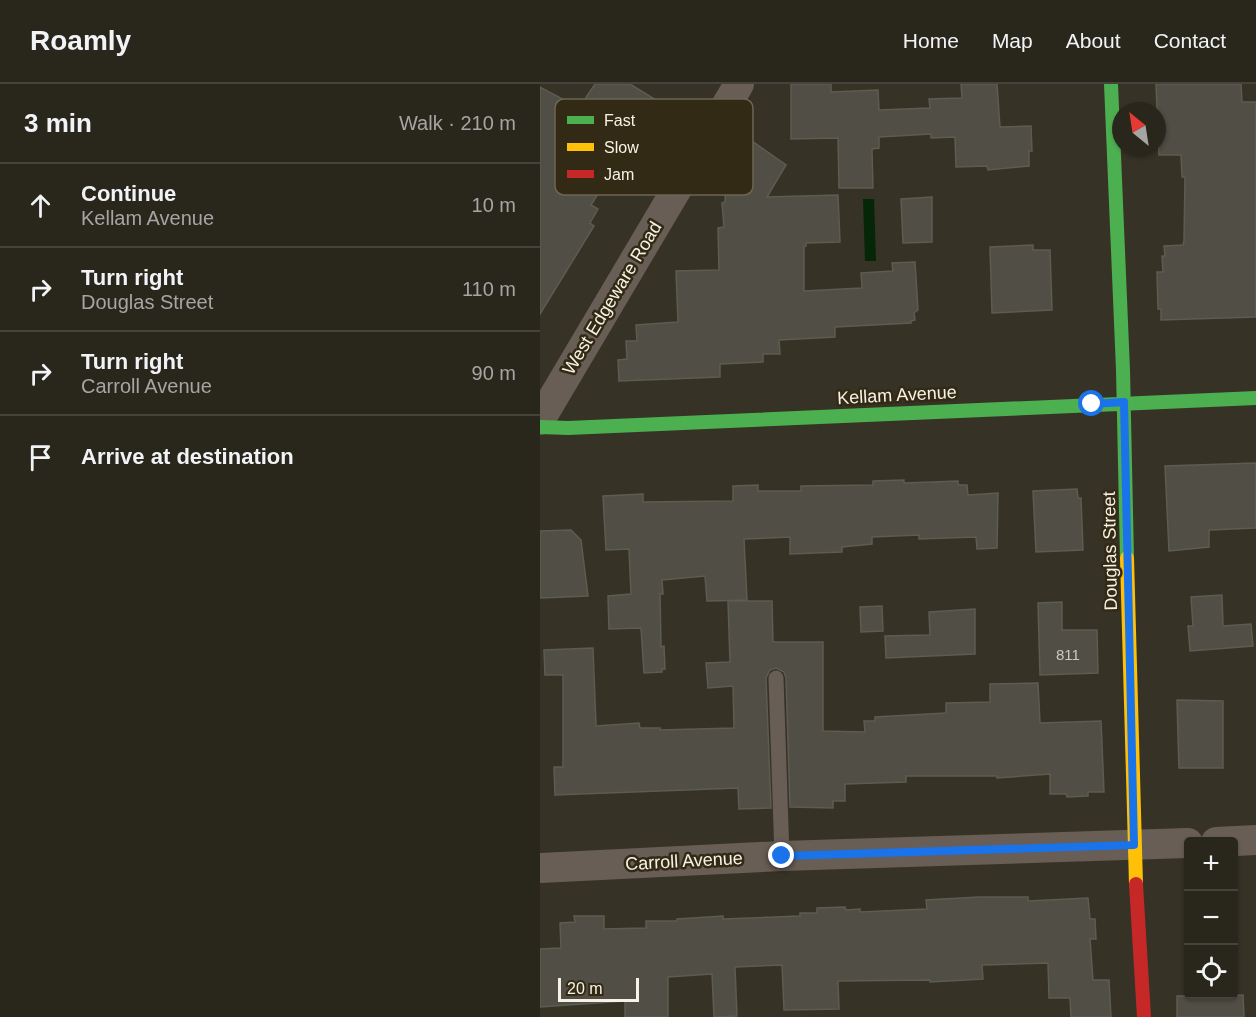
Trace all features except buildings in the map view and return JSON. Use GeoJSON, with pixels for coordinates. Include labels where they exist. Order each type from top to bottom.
{"type":"FeatureCollection","features":[{"type":"Feature","properties":{"kind":"street","name":"West Edgeware Road"},"geometry":{"type":"LineString","coordinates":[[730,99],[739,84]]}},
{"type":"Feature","properties":{"kind":"street","name":"Douglas Street"},"geometry":{"type":"LineString","coordinates":[[1111,84],[1124,402],[1134,845],[1144,1017]]}},
{"type":"Feature","properties":{"kind":"street","name":"West Edgeware Road"},"geometry":{"type":"LineString","coordinates":[[540,420],[673,195]]}},
{"type":"Feature","properties":{"kind":"street","name":"Kellam Avenue"},"geometry":{"type":"LineString","coordinates":[[540,427],[568,428],[1256,398]]}},
{"type":"Feature","properties":{"kind":"street"},"geometry":{"type":"LineString","coordinates":[[1238,841],[1256,840]]}},
{"type":"Feature","properties":{"kind":"street","name":"Carroll Avenue"},"geometry":{"type":"LineString","coordinates":[[540,868],[782,856],[1184,843]]}},
{"type":"Feature","properties":{"kind":"lane"},"geometry":{"type":"LineString","coordinates":[[776,678],[782,856]]}},
{"type":"Feature","properties":{"kind":"shaded area"},"geometry":{"type":"Polygon","coordinates":[[[863,199],[874,199],[876,261],[865,261],[863,199]]]}},
{"type":"Feature","properties":{"kind":"traffic: fast"},"geometry":{"type":"LineString","coordinates":[[1111,84],[1123,370],[1127,558]]}},
{"type":"Feature","properties":{"kind":"traffic: fast"},"geometry":{"type":"LineString","coordinates":[[540,427],[568,428],[1256,398]]}},
{"type":"Feature","properties":{"kind":"traffic: slow"},"geometry":{"type":"LineString","coordinates":[[1127,558],[1136,884]]}},
{"type":"Feature","properties":{"kind":"traffic: jam"},"geometry":{"type":"LineString","coordinates":[[1136,884],[1144,1017]]}},
{"type":"Feature","properties":{"kind":"route"},"geometry":{"type":"LineString","coordinates":[[782,856],[1134,845],[1124,402],[1092,404]]}}]}
